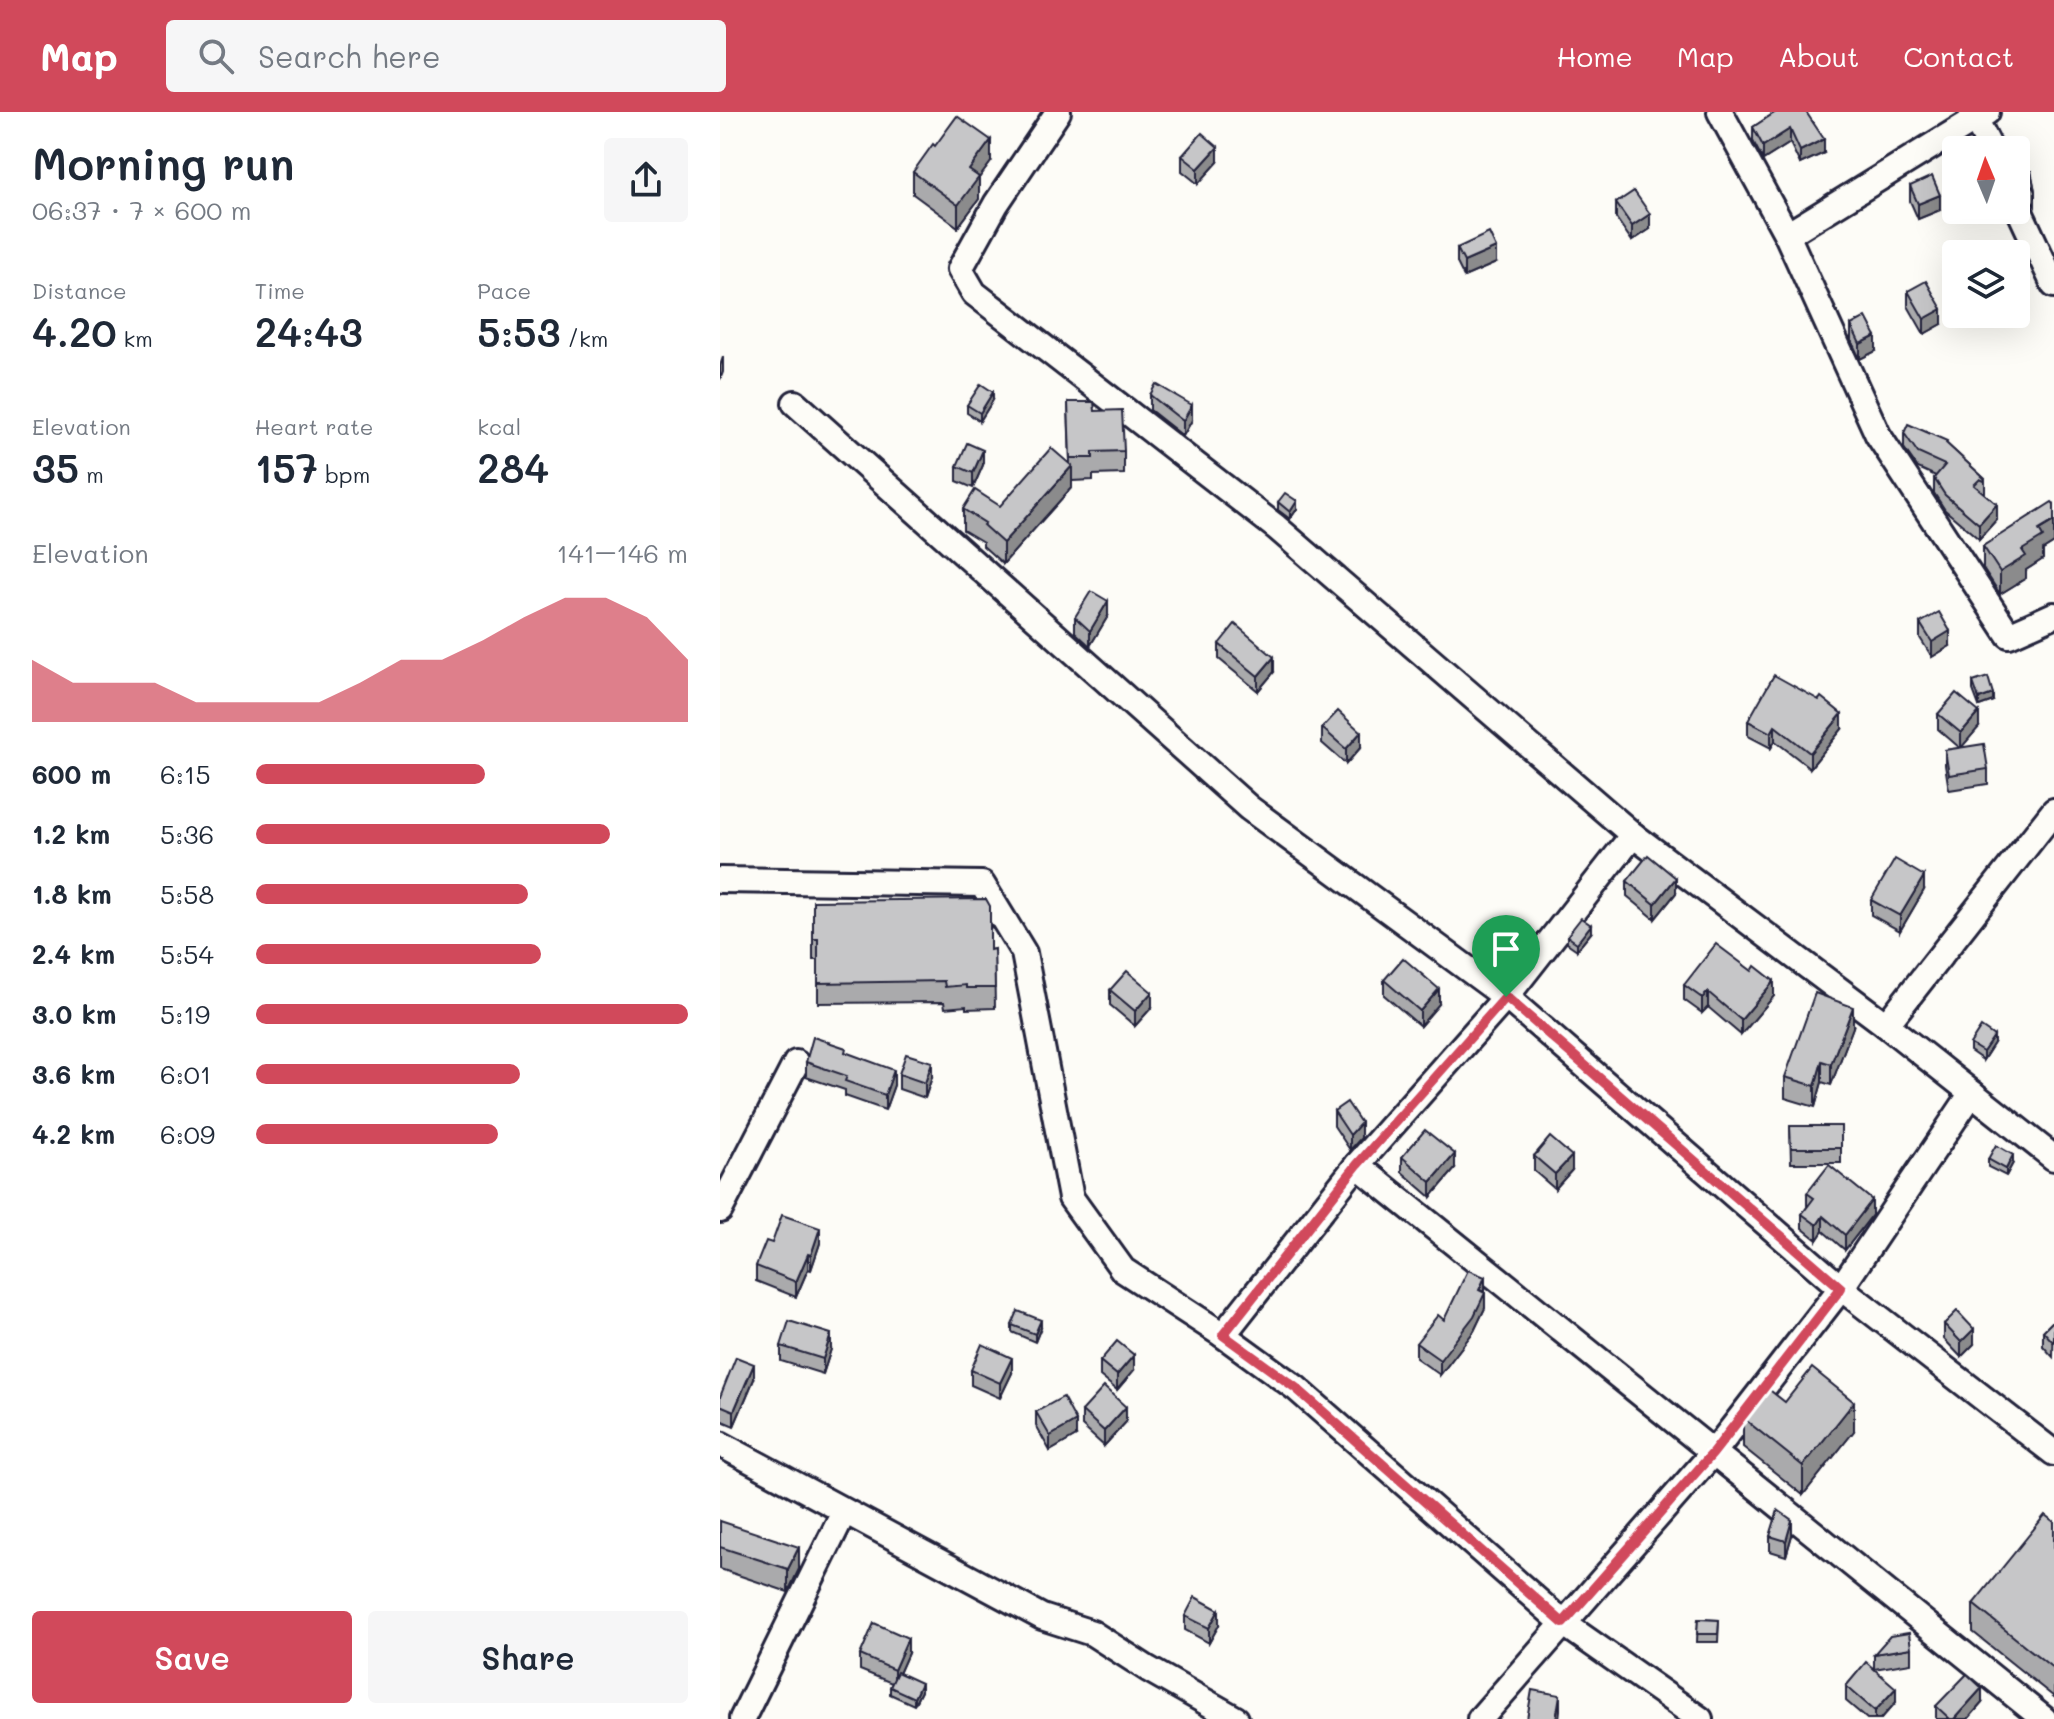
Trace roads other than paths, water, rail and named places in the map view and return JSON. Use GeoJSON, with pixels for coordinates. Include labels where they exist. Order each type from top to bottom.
{"type":"FeatureCollection","features":[{"type":"Feature","properties":{"kind":"street"},"geometry":{"type":"LineString","coordinates":[[1058,112],[996,204],[960,269],[974,293],[1276,527],[1633,835],[1886,1025],[2054,1158]]}},
{"type":"Feature","properties":{"kind":"street"},"geometry":{"type":"LineString","coordinates":[[1720,112],[1787,235],[1878,435],[2009,635],[2054,615]]}},
{"type":"Feature","properties":{"kind":"street"},"geometry":{"type":"LineString","coordinates":[[1787,235],[1979,114],[1986,136]]}},
{"type":"Feature","properties":{"kind":"street"},"geometry":{"type":"LineString","coordinates":[[2026,224],[2054,285]]}},
{"type":"Feature","properties":{"kind":"street"},"geometry":{"type":"LineString","coordinates":[[795,403],[1249,808],[1506,997],[1841,1288],[2054,1453]]}},
{"type":"Feature","properties":{"kind":"street"},"geometry":{"type":"LineString","coordinates":[[1886,1025],[2054,811]]}},
{"type":"Feature","properties":{"kind":"street"},"geometry":{"type":"LineString","coordinates":[[1223,1335],[1357,1165],[1506,997],[1633,835]]}},
{"type":"Feature","properties":{"kind":"street"},"geometry":{"type":"LineString","coordinates":[[720,880],[982,884],[1024,953],[1071,1198],[1123,1270],[1223,1335],[1296,1388],[1563,1623],[1700,1719]]}},
{"type":"Feature","properties":{"kind":"street"},"geometry":{"type":"LineString","coordinates":[[720,1210],[796,1063]]}},
{"type":"Feature","properties":{"kind":"street"},"geometry":{"type":"LineString","coordinates":[[1480,1719],[1713,1453],[1841,1288],[1972,1093]]}},
{"type":"Feature","properties":{"kind":"street"},"geometry":{"type":"LineString","coordinates":[[1357,1165],[2044,1719]]}},
{"type":"Feature","properties":{"kind":"street"},"geometry":{"type":"LineString","coordinates":[[720,1444],[1042,1617],[1092,1633],[1236,1719]]}},
{"type":"Feature","properties":{"kind":"street"},"geometry":{"type":"LineString","coordinates":[[742,1719],[844,1512]]}}]}
